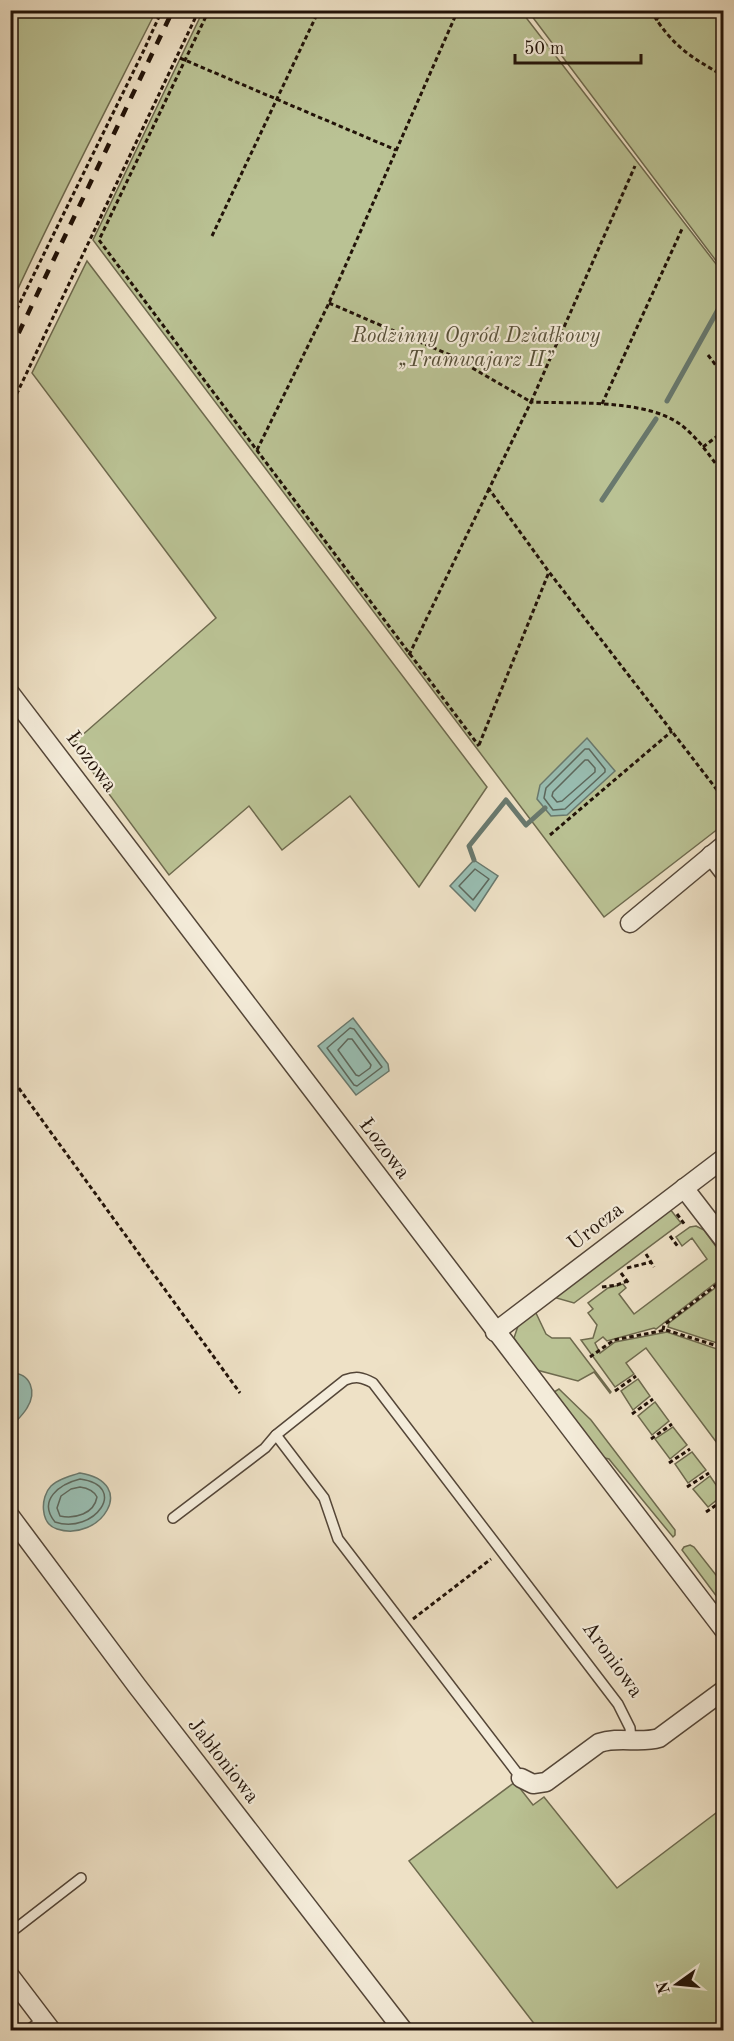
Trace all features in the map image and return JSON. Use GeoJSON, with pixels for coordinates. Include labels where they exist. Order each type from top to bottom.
{"type":"FeatureCollection","features":[{"type":"Feature","properties":{"kind":"street","name":"Łozowa"},"geometry":{"type":"LineString","coordinates":[[10,693],[723,1630]]}},
{"type":"Feature","properties":{"kind":"street"},"geometry":{"type":"LineString","coordinates":[[630,923],[717,850],[723,872]]}},
{"type":"Feature","properties":{"kind":"street","name":"Urocza"},"geometry":{"type":"LineString","coordinates":[[495,1332],[723,1158]]}},
{"type":"Feature","properties":{"kind":"street"},"geometry":{"type":"LineString","coordinates":[[684,1188],[723,1240]]}},
{"type":"Feature","properties":{"kind":"street","name":"Jabłoniowa"},"geometry":{"type":"LineString","coordinates":[[10,1516],[137,1686],[403,2031]]}},
{"type":"Feature","properties":{"kind":"street"},"geometry":{"type":"LineString","coordinates":[[521,1778],[526,1782],[540,1784],[546,1782],[599,1743],[607,1740],[659,1738],[723,1690]]}},
{"type":"Feature","properties":{"kind":"street"},"geometry":{"type":"LineString","coordinates":[[10,1976],[41,2027]]}},
{"type":"Feature","properties":{"kind":"lane","name":"Aroniowa"},"geometry":{"type":"LineString","coordinates":[[173,1518],[265,1448],[276,1435],[345,1380],[355,1377],[365,1378],[373,1383],[618,1704],[630,1728],[631,1740]]}},
{"type":"Feature","properties":{"kind":"lane"},"geometry":{"type":"LineString","coordinates":[[276,1435],[324,1498],[338,1539],[521,1778]]}},
{"type":"Feature","properties":{"kind":"lane"},"geometry":{"type":"LineString","coordinates":[[10,1934],[81,1878]]}},
{"type":"Feature","properties":{"kind":"path"},"geometry":{"type":"LineString","coordinates":[[10,323],[162,10]]}},
{"type":"Feature","properties":{"kind":"path"},"geometry":{"type":"LineString","coordinates":[[10,408],[199,10]]}},
{"type":"Feature","properties":{"kind":"path"},"geometry":{"type":"LineString","coordinates":[[209,10],[99,240],[479,746],[549,572]]}},
{"type":"Feature","properties":{"kind":"path"},"geometry":{"type":"LineString","coordinates":[[212,236],[319,10]]}},
{"type":"Feature","properties":{"kind":"path"},"geometry":{"type":"LineString","coordinates":[[257,450],[329,303],[458,10]]}},
{"type":"Feature","properties":{"kind":"path"},"geometry":{"type":"LineString","coordinates":[[650,10],[664,32],[682,51],[723,76]]}},
{"type":"Feature","properties":{"kind":"path"},"geometry":{"type":"LineString","coordinates":[[656,20],[664,10]]}},
{"type":"Feature","properties":{"kind":"path"},"geometry":{"type":"LineString","coordinates":[[180,58],[396,150]]}},
{"type":"Feature","properties":{"kind":"path"},"geometry":{"type":"LineString","coordinates":[[410,655],[531,402],[635,166]]}},
{"type":"Feature","properties":{"kind":"path"},"geometry":{"type":"LineString","coordinates":[[601,405],[682,229]]}},
{"type":"Feature","properties":{"kind":"path"},"geometry":{"type":"LineString","coordinates":[[329,303],[450,356],[531,402],[640,408],[664,414],[685,428],[703,447],[723,475]]}},
{"type":"Feature","properties":{"kind":"path"},"geometry":{"type":"LineString","coordinates":[[708,355],[723,376]]}},
{"type":"Feature","properties":{"kind":"path"},"geometry":{"type":"LineString","coordinates":[[703,447],[723,431]]}},
{"type":"Feature","properties":{"kind":"path"},"geometry":{"type":"LineString","coordinates":[[489,489],[549,572],[672,730],[723,800]]}},
{"type":"Feature","properties":{"kind":"path"},"geometry":{"type":"LineString","coordinates":[[550,836],[672,730]]}},
{"type":"Feature","properties":{"kind":"path"},"geometry":{"type":"LineString","coordinates":[[10,1076],[240,1393]]}},
{"type":"Feature","properties":{"kind":"path"},"geometry":{"type":"LineString","coordinates":[[670,1236],[679,1248]]}},
{"type":"Feature","properties":{"kind":"path"},"geometry":{"type":"LineString","coordinates":[[645,1254],[654,1267]]}},
{"type":"Feature","properties":{"kind":"path"},"geometry":{"type":"LineString","coordinates":[[627,1268],[651,1262]]}},
{"type":"Feature","properties":{"kind":"path"},"geometry":{"type":"LineString","coordinates":[[621,1273],[630,1285]]}},
{"type":"Feature","properties":{"kind":"path"},"geometry":{"type":"LineString","coordinates":[[663,1330],[664,1325],[723,1280]]}},
{"type":"Feature","properties":{"kind":"path"},"geometry":{"type":"LineString","coordinates":[[602,1287],[627,1281]]}},
{"type":"Feature","properties":{"kind":"path"},"geometry":{"type":"LineString","coordinates":[[590,1357],[614,1340],[669,1329],[723,1348]]}},
{"type":"Feature","properties":{"kind":"path"},"geometry":{"type":"LineString","coordinates":[[615,1391],[636,1376]]}},
{"type":"Feature","properties":{"kind":"path"},"geometry":{"type":"LineString","coordinates":[[632,1414],[653,1399]]}},
{"type":"Feature","properties":{"kind":"path"},"geometry":{"type":"LineString","coordinates":[[651,1439],[672,1424]]}},
{"type":"Feature","properties":{"kind":"path"},"geometry":{"type":"LineString","coordinates":[[669,1463],[690,1449]]}},
{"type":"Feature","properties":{"kind":"path"},"geometry":{"type":"LineString","coordinates":[[687,1487],[708,1473]]}},
{"type":"Feature","properties":{"kind":"path"},"geometry":{"type":"LineString","coordinates":[[706,1512],[723,1500]]}},
{"type":"Feature","properties":{"kind":"path"},"geometry":{"type":"LineString","coordinates":[[404,1625],[501,1552]]}},
{"type":"Feature","properties":{"kind":"green space"},"geometry":{"type":"Polygon","coordinates":[[[10,11],[156,11],[11,304],[10,11]]]}},
{"type":"Feature","properties":{"kind":"green space","name":"Rodzinny Ogród Działkowy „Tramwajarz II”"},"geometry":{"type":"Polygon","coordinates":[[[203,11],[521,11],[723,273],[723,825],[604,917],[93,240],[203,11]]]}},
{"type":"Feature","properties":{"kind":"green space"},"geometry":{"type":"Polygon","coordinates":[[[528,11],[723,11],[723,270],[528,11]]]}},
{"type":"Feature","properties":{"kind":"green space"},"geometry":{"type":"Polygon","coordinates":[[[87,261],[487,787],[419,887],[350,796],[282,850],[249,806],[169,875],[72,744],[216,618],[32,373],[87,261]]]}},
{"type":"Feature","properties":{"kind":"green space"},"geometry":{"type":"Polygon","coordinates":[[[670,1209],[681,1223],[574,1303],[553,1297],[670,1209]]]}},
{"type":"Feature","properties":{"kind":"green space"},"geometry":{"type":"Polygon","coordinates":[[[696,1226],[704,1230],[723,1256],[723,1277],[656,1329],[607,1341],[603,1337],[595,1343],[600,1353],[615,1342],[667,1332],[723,1351],[723,1451],[646,1348],[626,1363],[634,1374],[615,1387],[581,1340],[593,1338],[597,1325],[588,1313],[593,1309],[588,1303],[608,1288],[623,1284],[626,1288],[619,1294],[634,1314],[707,1259],[692,1238],[682,1246],[676,1237],[690,1227],[696,1226]]]}},
{"type":"Feature","properties":{"kind":"green space"},"geometry":{"type":"Polygon","coordinates":[[[723,1282],[723,1345],[668,1327],[669,1323],[723,1282]]]}},
{"type":"Feature","properties":{"kind":"green space"},"geometry":{"type":"Polygon","coordinates":[[[535,1311],[546,1334],[552,1338],[570,1338],[610,1393],[594,1372],[578,1381],[533,1369],[514,1338],[518,1326],[535,1311]]]}},
{"type":"Feature","properties":{"kind":"green space"},"geometry":{"type":"Polygon","coordinates":[[[638,1379],[650,1396],[633,1410],[621,1391],[638,1379]]]}},
{"type":"Feature","properties":{"kind":"green space"},"geometry":{"type":"Polygon","coordinates":[[[559,1389],[591,1420],[675,1530],[673,1537],[609,1459],[600,1457],[554,1392],[559,1389]]]}},
{"type":"Feature","properties":{"kind":"green space"},"geometry":{"type":"Polygon","coordinates":[[[655,1402],[669,1421],[652,1435],[638,1416],[655,1402]]]}},
{"type":"Feature","properties":{"kind":"green space"},"geometry":{"type":"Polygon","coordinates":[[[673,1427],[687,1445],[670,1459],[655,1439],[673,1427]]]}},
{"type":"Feature","properties":{"kind":"green space"},"geometry":{"type":"Polygon","coordinates":[[[692,1452],[706,1470],[688,1483],[675,1464],[692,1452]]]}},
{"type":"Feature","properties":{"kind":"green space"},"geometry":{"type":"Polygon","coordinates":[[[710,1476],[723,1495],[708,1507],[693,1489],[710,1476]]]}},
{"type":"Feature","properties":{"kind":"green space"},"geometry":{"type":"Polygon","coordinates":[[[690,1545],[723,1584],[723,1605],[682,1550],[690,1545]]]}},
{"type":"Feature","properties":{"kind":"green space"},"geometry":{"type":"Polygon","coordinates":[[[515,1782],[533,1805],[544,1797],[617,1888],[716,1813],[724,1822],[723,2030],[539,2030],[409,1861],[515,1782]]]}},
{"type":"Feature","properties":{"kind":"water"},"geometry":{"type":"Polygon","coordinates":[[[587,738],[615,771],[567,815],[551,816],[537,799],[540,785],[587,738]]]}},
{"type":"Feature","properties":{"kind":"water"},"geometry":{"type":"Polygon","coordinates":[[[474,860],[498,876],[475,911],[450,886],[474,860]]]}},
{"type":"Feature","properties":{"kind":"water"},"geometry":{"type":"Polygon","coordinates":[[[353,1018],[388,1064],[389,1071],[356,1095],[318,1046],[353,1018]]]}},
{"type":"Feature","properties":{"kind":"water"},"geometry":{"type":"Polygon","coordinates":[[[11,1373],[23,1376],[27,1380],[32,1396],[27,1408],[11,1427],[11,1373]]]}},
{"type":"Feature","properties":{"kind":"water"},"geometry":{"type":"Polygon","coordinates":[[[80,1473],[98,1479],[108,1488],[110,1499],[107,1510],[99,1520],[87,1528],[73,1531],[57,1529],[47,1522],[45,1516],[44,1503],[47,1491],[64,1478],[80,1473]]]}},
{"type":"Feature","properties":{"kind":"waterway"},"geometry":{"type":"LineString","coordinates":[[667,401],[724,299]]}},
{"type":"Feature","properties":{"kind":"waterway"},"geometry":{"type":"LineString","coordinates":[[602,500],[656,419]]}},
{"type":"Feature","properties":{"kind":"waterway"},"geometry":{"type":"LineString","coordinates":[[474,860],[469,846],[506,800],[526,825],[545,808]]}},
{"type":"Feature","properties":{"kind":"railway"},"geometry":{"type":"LineString","coordinates":[[10,351],[173,10]]}}]}
